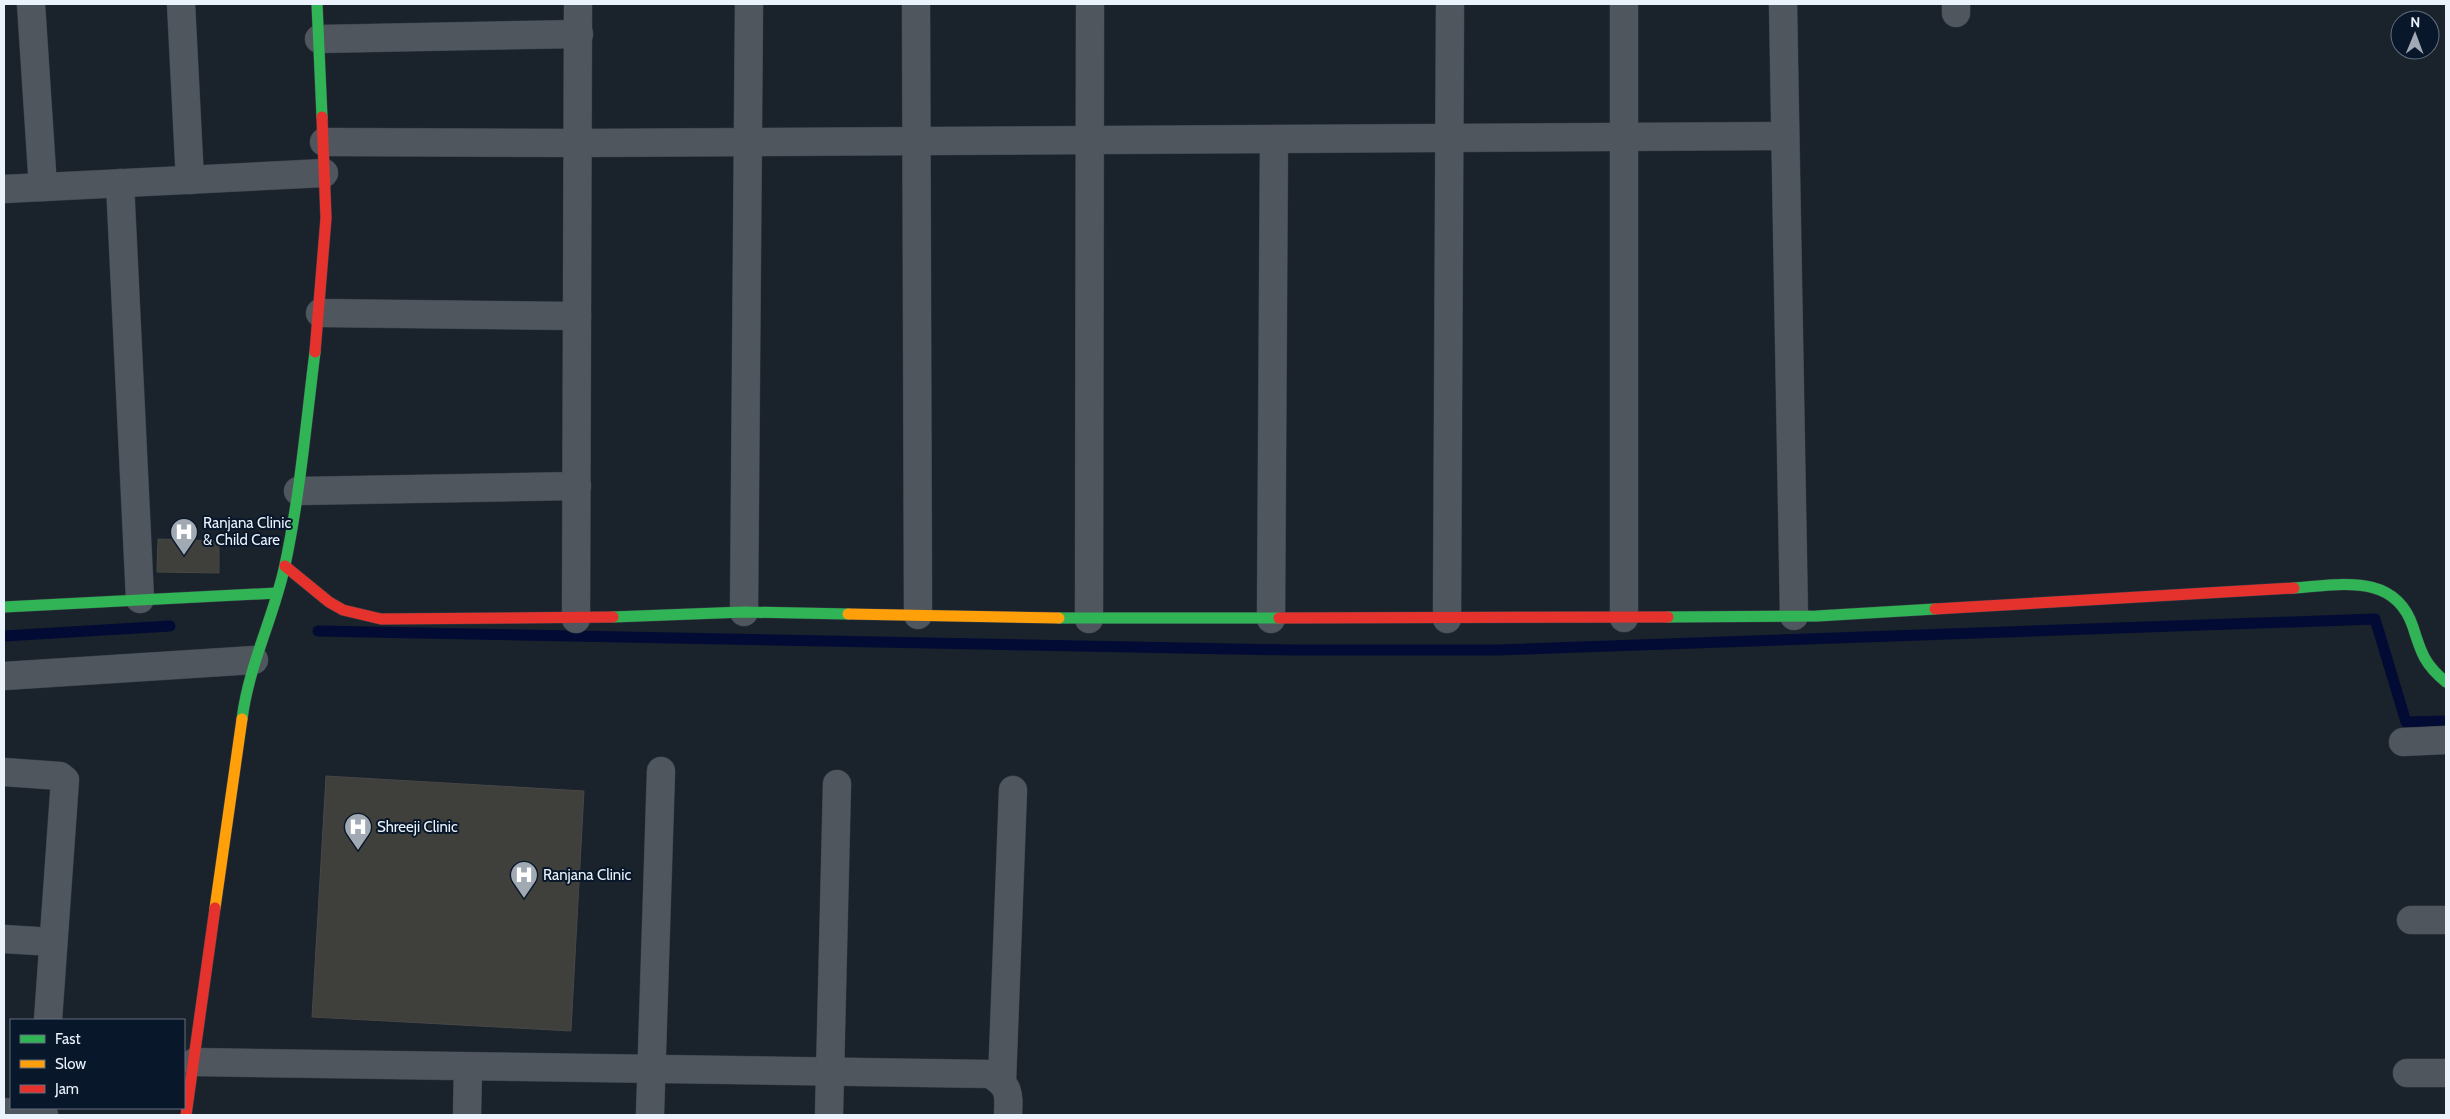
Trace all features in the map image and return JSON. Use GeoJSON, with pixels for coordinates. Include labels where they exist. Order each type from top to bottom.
{"type":"FeatureCollection","features":[{"type":"Feature","properties":{"kind":"street"},"geometry":{"type":"LineString","coordinates":[[31,4],[43,187]]}},
{"type":"Feature","properties":{"kind":"street"},"geometry":{"type":"LineString","coordinates":[[181,4],[190,180]]}},
{"type":"Feature","properties":{"kind":"street"},"geometry":{"type":"LineString","coordinates":[[186,1115],[195,1062],[246,687],[285,566],[298,491],[320,314],[326,218],[320,39],[317,4]]}},
{"type":"Feature","properties":{"kind":"street"},"geometry":{"type":"LineString","coordinates":[[576,619],[578,4]]}},
{"type":"Feature","properties":{"kind":"street"},"geometry":{"type":"LineString","coordinates":[[744,612],[749,4]]}},
{"type":"Feature","properties":{"kind":"street"},"geometry":{"type":"LineString","coordinates":[[916,4],[918,615]]}},
{"type":"Feature","properties":{"kind":"street"},"geometry":{"type":"LineString","coordinates":[[1089,618],[1090,4]]}},
{"type":"Feature","properties":{"kind":"street"},"geometry":{"type":"LineString","coordinates":[[1447,618],[1450,4]]}},
{"type":"Feature","properties":{"kind":"street"},"geometry":{"type":"LineString","coordinates":[[1624,4],[1624,618]]}},
{"type":"Feature","properties":{"kind":"street"},"geometry":{"type":"LineString","coordinates":[[1783,4],[1794,616]]}},
{"type":"Feature","properties":{"kind":"street"},"geometry":{"type":"LineString","coordinates":[[320,39],[579,34]]}},
{"type":"Feature","properties":{"kind":"street"},"geometry":{"type":"LineString","coordinates":[[324,142],[916,142],[1785,136]]}},
{"type":"Feature","properties":{"kind":"street"},"geometry":{"type":"LineString","coordinates":[[1271,619],[1274,139]]}},
{"type":"Feature","properties":{"kind":"street"},"geometry":{"type":"LineString","coordinates":[[4,189],[324,173]]}},
{"type":"Feature","properties":{"kind":"street"},"geometry":{"type":"LineString","coordinates":[[120,183],[140,600]]}},
{"type":"Feature","properties":{"kind":"street"},"geometry":{"type":"LineString","coordinates":[[320,314],[577,316]]}},
{"type":"Feature","properties":{"kind":"street"},"geometry":{"type":"LineString","coordinates":[[298,491],[576,486]]}},
{"type":"Feature","properties":{"kind":"street"},"geometry":{"type":"LineString","coordinates":[[285,566],[329,602],[356,615],[380,619],[576,619],[744,612],[1271,619],[1794,616],[2348,585],[2373,586],[2390,591],[2400,600],[2407,612],[2426,664],[2436,676],[2446,682]]}},
{"type":"Feature","properties":{"kind":"street"},"geometry":{"type":"LineString","coordinates":[[4,607],[276,592]]}},
{"type":"Feature","properties":{"kind":"street"},"geometry":{"type":"LineString","coordinates":[[4,676],[254,660]]}},
{"type":"Feature","properties":{"kind":"street"},"geometry":{"type":"LineString","coordinates":[[2403,742],[2446,740]]}},
{"type":"Feature","properties":{"kind":"street"},"geometry":{"type":"LineString","coordinates":[[4,772],[60,776],[65,780],[48,1019]]}},
{"type":"Feature","properties":{"kind":"street"},"geometry":{"type":"LineString","coordinates":[[650,1115],[661,772]]}},
{"type":"Feature","properties":{"kind":"street"},"geometry":{"type":"LineString","coordinates":[[829,1115],[837,784]]}},
{"type":"Feature","properties":{"kind":"street"},"geometry":{"type":"LineString","coordinates":[[1002,1082],[1013,790]]}},
{"type":"Feature","properties":{"kind":"street"},"geometry":{"type":"LineString","coordinates":[[2411,920],[2446,920]]}},
{"type":"Feature","properties":{"kind":"street"},"geometry":{"type":"LineString","coordinates":[[4,938],[53,942]]}},
{"type":"Feature","properties":{"kind":"street"},"geometry":{"type":"LineString","coordinates":[[195,1062],[990,1074],[1002,1082],[1009,1094],[1008,1115]]}},
{"type":"Feature","properties":{"kind":"street"},"geometry":{"type":"LineString","coordinates":[[467,1115],[468,1067]]}},
{"type":"Feature","properties":{"kind":"street"},"geometry":{"type":"LineString","coordinates":[[2407,1073],[2446,1073]]}},
{"type":"Feature","properties":{"kind":"street"},"geometry":{"type":"LineString","coordinates":[[4,1112],[43,1115]]}},
{"type":"Feature","properties":{"kind":"building"},"geometry":{"type":"Polygon","coordinates":[[[158,539],[219,541],[219,573],[157,572],[158,539]]]}},
{"type":"Feature","properties":{"kind":"building"},"geometry":{"type":"Polygon","coordinates":[[[326,776],[584,791],[571,1031],[312,1017],[326,776]]]}},
{"type":"Feature","properties":{"kind":"waterway"},"geometry":{"type":"LineString","coordinates":[[318,631],[1291,650],[1497,650],[2375,619],[2406,722],[2446,721]]}},
{"type":"Feature","properties":{"kind":"waterway"},"geometry":{"type":"LineString","coordinates":[[4,636],[170,626]]}},
{"type":"Feature","properties":{"kind":"traffic: fast"},"geometry":{"type":"LineString","coordinates":[[317,4],[322,117]]}},
{"type":"Feature","properties":{"kind":"traffic: fast"},"geometry":{"type":"LineString","coordinates":[[242,719],[250,679],[275,603],[285,565],[299,486],[315,352]]}},
{"type":"Feature","properties":{"kind":"traffic: fast"},"geometry":{"type":"LineString","coordinates":[[2294,588],[2329,585],[2364,586],[2380,590],[2393,597],[2405,609],[2428,664],[2446,682]]}},
{"type":"Feature","properties":{"kind":"traffic: fast"},"geometry":{"type":"LineString","coordinates":[[4,607],[277,593]]}},
{"type":"Feature","properties":{"kind":"traffic: fast"},"geometry":{"type":"LineString","coordinates":[[1668,617],[1817,616],[1935,609]]}},
{"type":"Feature","properties":{"kind":"traffic: fast"},"geometry":{"type":"LineString","coordinates":[[613,617],[744,612],[848,614]]}},
{"type":"Feature","properties":{"kind":"traffic: fast"},"geometry":{"type":"LineString","coordinates":[[1059,618],[1279,618]]}},
{"type":"Feature","properties":{"kind":"traffic: slow"},"geometry":{"type":"LineString","coordinates":[[848,614],[1059,618]]}},
{"type":"Feature","properties":{"kind":"traffic: slow"},"geometry":{"type":"LineString","coordinates":[[215,908],[242,719]]}},
{"type":"Feature","properties":{"kind":"traffic: jam"},"geometry":{"type":"LineString","coordinates":[[315,352],[326,218],[322,117]]}},
{"type":"Feature","properties":{"kind":"traffic: jam"},"geometry":{"type":"LineString","coordinates":[[285,566],[329,602],[343,610],[381,619],[613,617]]}},
{"type":"Feature","properties":{"kind":"traffic: jam"},"geometry":{"type":"LineString","coordinates":[[1935,609],[2294,588]]}},
{"type":"Feature","properties":{"kind":"traffic: jam"},"geometry":{"type":"LineString","coordinates":[[1279,618],[1668,617]]}},
{"type":"Feature","properties":{"kind":"traffic: jam"},"geometry":{"type":"LineString","coordinates":[[186,1115],[215,908]]}},
{"type":"Feature","properties":{"kind":"place","name":"Ranjana Clinic & Child Care"},"geometry":{"type":"Point","coordinates":[184,556]}},
{"type":"Feature","properties":{"kind":"place","name":"Shreeji Clinic"},"geometry":{"type":"Point","coordinates":[358,851]}},
{"type":"Feature","properties":{"kind":"place","name":"Ranjana Clinic"},"geometry":{"type":"Point","coordinates":[524,899]}}]}
